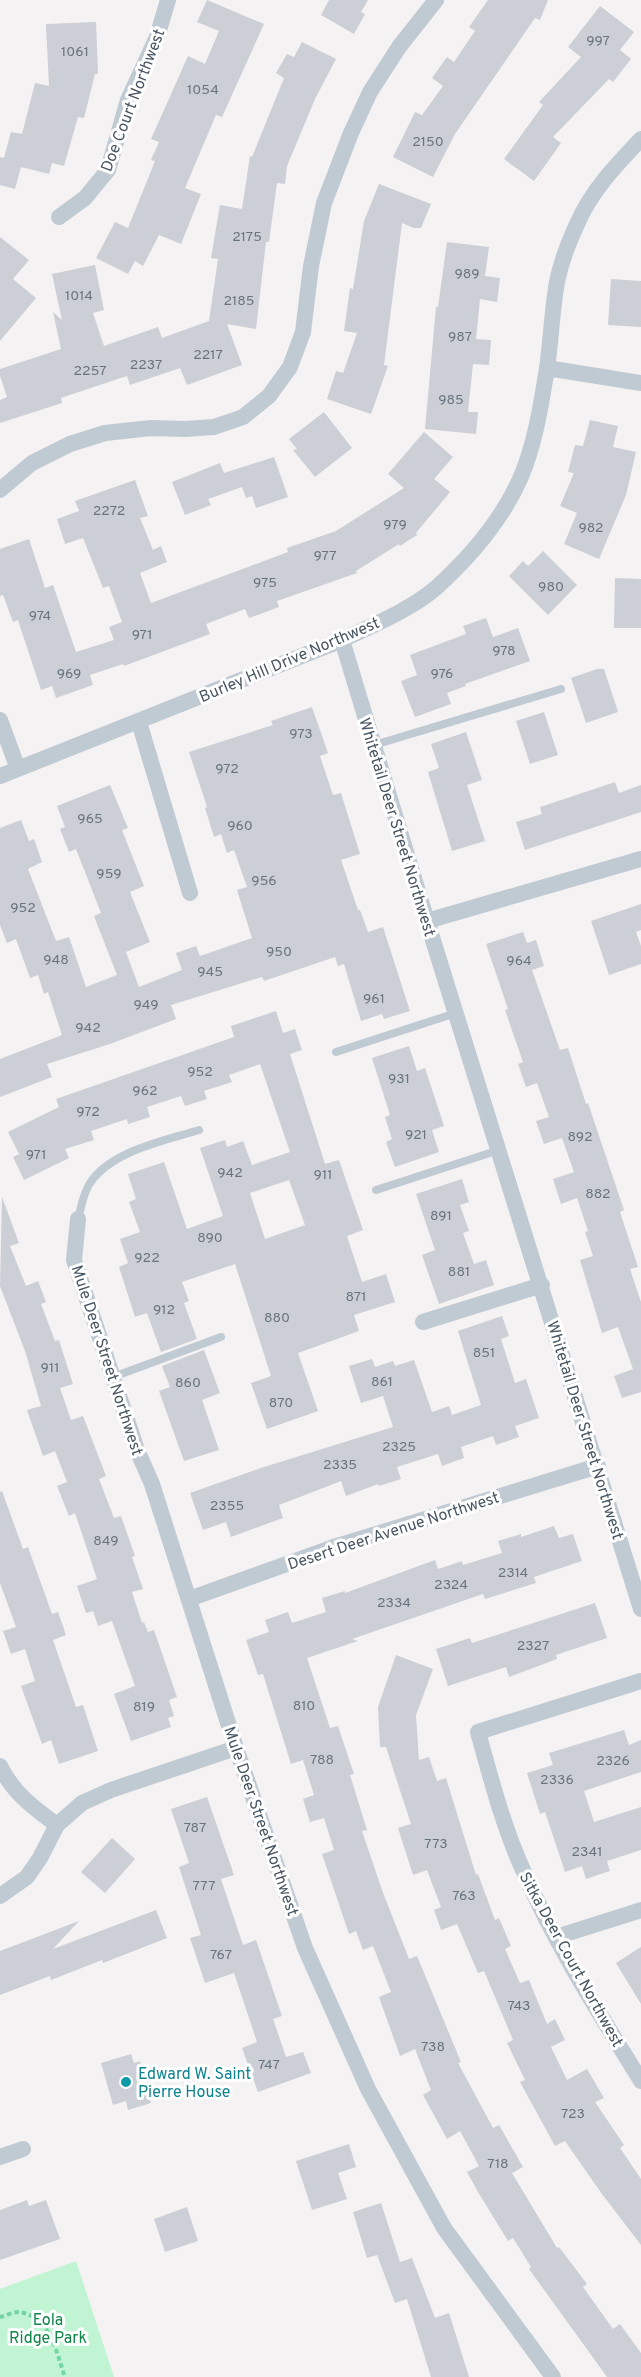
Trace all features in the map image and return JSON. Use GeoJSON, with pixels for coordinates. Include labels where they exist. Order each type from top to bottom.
{"type":"FeatureCollection","features":[{"type":"Feature","properties":{"kind":"street","name":"Doe Court Northwest"},"geometry":{"type":"LineString","coordinates":[[58,217],[85,198],[108,170],[128,100],[156,37],[168,0]]}},
{"type":"Feature","properties":{"kind":"street"},"geometry":{"type":"LineString","coordinates":[[0,490],[32,463],[70,444],[105,433],[151,428],[214,427],[243,417],[269,396],[290,367],[303,332],[311,266],[324,203],[351,133],[370,92],[387,65],[436,0]]}},
{"type":"Feature","properties":{"kind":"street","name":"Burley Hill Drive Northwest"},"geometry":{"type":"LineString","coordinates":[[0,776],[342,640],[394,615],[435,588],[471,553],[498,517],[519,479],[531,446],[547,368],[557,281],[578,220],[610,171],[641,139]]}},
{"type":"Feature","properties":{"kind":"street"},"geometry":{"type":"LineString","coordinates":[[547,368],[641,383]]}},
{"type":"Feature","properties":{"kind":"street","name":"Whitetail Deer Street Northwest"},"geometry":{"type":"LineString","coordinates":[[342,640],[641,1609]]}},
{"type":"Feature","properties":{"kind":"street"},"geometry":{"type":"LineString","coordinates":[[0,720],[18,769]]}},
{"type":"Feature","properties":{"kind":"street"},"geometry":{"type":"LineString","coordinates":[[139,722],[190,893]]}},
{"type":"Feature","properties":{"kind":"street"},"geometry":{"type":"LineString","coordinates":[[427,921],[641,859]]}},
{"type":"Feature","properties":{"kind":"street","name":"Mule Deer Street Northwest"},"geometry":{"type":"LineString","coordinates":[[78,1220],[74,1260],[137,1449],[152,1484],[236,1748],[305,1948],[369,2089],[444,2228],[553,2377]]}},
{"type":"Feature","properties":{"kind":"street"},"geometry":{"type":"LineString","coordinates":[[423,1322],[542,1285]]}},
{"type":"Feature","properties":{"kind":"street","name":"Desert Deer Avenue Northwest"},"geometry":{"type":"LineString","coordinates":[[189,1599],[333,1547],[598,1466]]}},
{"type":"Feature","properties":{"kind":"street","name":"Sitka Deer Court Northwest"},"geometry":{"type":"LineString","coordinates":[[641,1681],[478,1732],[501,1813],[513,1845],[556,1937],[589,1997],[641,2081]]}},
{"type":"Feature","properties":{"kind":"street"},"geometry":{"type":"LineString","coordinates":[[0,1896],[27,1877],[40,1858],[57,1824],[82,1803],[236,1748]]}},
{"type":"Feature","properties":{"kind":"street"},"geometry":{"type":"LineString","coordinates":[[0,1766],[7,1780],[26,1802],[57,1824]]}},
{"type":"Feature","properties":{"kind":"street"},"geometry":{"type":"LineString","coordinates":[[556,1937],[641,1910]]}},
{"type":"Feature","properties":{"kind":"street"},"geometry":{"type":"LineString","coordinates":[[0,2157],[23,2149]]}},
{"type":"Feature","properties":{"kind":"lane"},"geometry":{"type":"LineString","coordinates":[[374,745],[561,689]]}},
{"type":"Feature","properties":{"kind":"lane"},"geometry":{"type":"LineString","coordinates":[[336,1052],[456,1013]]}},
{"type":"Feature","properties":{"kind":"lane"},"geometry":{"type":"LineString","coordinates":[[78,1220],[89,1184],[110,1164],[136,1150],[199,1130]]}},
{"type":"Feature","properties":{"kind":"lane"},"geometry":{"type":"LineString","coordinates":[[376,1190],[499,1150]]}},
{"type":"Feature","properties":{"kind":"lane"},"geometry":{"type":"LineString","coordinates":[[113,1377],[221,1337]]}},
{"type":"Feature","properties":{"kind":"path"},"geometry":{"type":"LineString","coordinates":[[0,2317],[18,2312],[37,2319],[51,2335],[66,2377]]}},
{"type":"Feature","properties":{"kind":"green space","name":"Eola Ridge Park"},"geometry":{"type":"Polygon","coordinates":[[[76,2261],[114,2377],[0,2377],[0,2289],[76,2261]]]}},
{"type":"Feature","properties":{"kind":"building"},"geometry":{"type":"Polygon","coordinates":[[[207,0],[264,24],[222,117],[216,115],[185,188],[201,194],[181,244],[159,235],[143,266],[135,261],[128,274],[96,258],[115,222],[128,228],[155,161],[151,160],[159,142],[151,139],[188,56],[205,64],[219,31],[197,22],[207,0]]]}},
{"type":"Feature","properties":{"kind":"building"},"geometry":{"type":"Polygon","coordinates":[[[329,0],[368,0],[361,12],[365,14],[354,34],[321,15],[329,0]]]}},
{"type":"Feature","properties":{"kind":"building"},"geometry":{"type":"Polygon","coordinates":[[[488,0],[548,0],[540,20],[535,18],[455,134],[433,177],[393,157],[415,112],[422,115],[443,86],[432,78],[447,57],[454,62],[475,31],[469,27],[488,0]]]}},
{"type":"Feature","properties":{"kind":"building"},"geometry":{"type":"Polygon","coordinates":[[[600,6],[634,32],[620,50],[631,59],[613,82],[609,79],[553,137],[561,143],[534,181],[504,159],[543,105],[539,102],[581,57],[568,47],[600,6]]]}},
{"type":"Feature","properties":{"kind":"building"},"geometry":{"type":"Polygon","coordinates":[[[96,22],[98,74],[95,74],[84,118],[78,117],[64,166],[52,163],[49,174],[21,167],[15,189],[0,185],[0,157],[4,158],[11,132],[22,134],[35,83],[49,86],[46,24],[96,22]]]}},
{"type":"Feature","properties":{"kind":"building"},"geometry":{"type":"Polygon","coordinates":[[[302,42],[336,59],[315,99],[287,166],[285,184],[277,183],[269,242],[266,242],[256,329],[227,324],[242,365],[187,385],[180,368],[130,385],[127,376],[61,398],[62,403],[0,423],[0,400],[7,397],[0,369],[61,349],[53,312],[62,320],[52,274],[95,265],[104,310],[93,313],[104,346],[158,327],[162,338],[209,321],[218,259],[211,258],[220,205],[242,209],[250,156],[252,157],[284,78],[276,73],[287,54],[294,57],[302,42]]]}},
{"type":"Feature","properties":{"kind":"building"},"geometry":{"type":"Polygon","coordinates":[[[379,184],[431,204],[421,228],[402,223],[384,365],[388,366],[371,414],[327,399],[336,371],[343,373],[357,333],[344,331],[350,288],[353,289],[364,221],[379,184]]]}},
{"type":"Feature","properties":{"kind":"building"},"geometry":{"type":"Polygon","coordinates":[[[0,237],[29,260],[13,279],[36,298],[0,341],[0,237]]]}},
{"type":"Feature","properties":{"kind":"building"},"geometry":{"type":"Polygon","coordinates":[[[447,242],[489,247],[485,276],[500,278],[497,302],[480,299],[476,339],[491,340],[489,365],[473,364],[468,412],[478,412],[476,434],[425,429],[436,307],[438,307],[447,242]]]}},
{"type":"Feature","properties":{"kind":"building"},"geometry":{"type":"Polygon","coordinates":[[[611,279],[641,281],[641,327],[608,325],[611,279]]]}},
{"type":"Feature","properties":{"kind":"building"},"geometry":{"type":"Polygon","coordinates":[[[324,412],[352,448],[315,477],[293,450],[297,449],[289,439],[324,412]]]}},
{"type":"Feature","properties":{"kind":"building"},"geometry":{"type":"Polygon","coordinates":[[[590,420],[618,426],[613,447],[636,452],[626,495],[599,559],[564,544],[577,513],[560,506],[574,473],[568,472],[575,445],[583,446],[590,420]]]}},
{"type":"Feature","properties":{"kind":"building"},"geometry":{"type":"Polygon","coordinates":[[[424,432],[453,457],[434,479],[450,492],[416,533],[417,535],[356,571],[357,573],[277,601],[279,607],[249,618],[245,609],[206,624],[210,634],[124,666],[123,664],[90,675],[93,685],[56,698],[52,686],[41,690],[18,620],[13,622],[3,595],[0,596],[0,549],[29,539],[45,588],[53,585],[76,652],[114,640],[109,627],[122,622],[109,586],[103,588],[83,538],[65,544],[57,519],[79,511],[75,501],[135,480],[148,516],[140,518],[153,550],[161,546],[167,562],[140,573],[151,603],[288,552],[287,548],[336,531],[404,488],[388,474],[424,432]]]}},
{"type":"Feature","properties":{"kind":"building"},"geometry":{"type":"Polygon","coordinates":[[[274,457],[288,497],[256,508],[252,496],[246,498],[242,487],[208,499],[211,505],[185,515],[172,482],[220,463],[224,473],[274,457]]]}},
{"type":"Feature","properties":{"kind":"building"},"geometry":{"type":"Polygon","coordinates":[[[543,551],[577,585],[548,615],[509,576],[523,561],[528,566],[543,551]]]}},
{"type":"Feature","properties":{"kind":"building"},"geometry":{"type":"Polygon","coordinates":[[[615,578],[641,579],[641,628],[614,628],[615,578]]]}},
{"type":"Feature","properties":{"kind":"building"},"geometry":{"type":"Polygon","coordinates":[[[486,618],[493,637],[518,628],[530,661],[465,684],[466,686],[447,693],[451,704],[415,717],[401,681],[417,675],[410,655],[466,634],[463,626],[486,618]]]}},
{"type":"Feature","properties":{"kind":"building"},"geometry":{"type":"Polygon","coordinates":[[[597,669],[604,669],[618,712],[586,723],[571,678],[597,669]]]}},
{"type":"Feature","properties":{"kind":"building"},"geometry":{"type":"Polygon","coordinates":[[[312,707],[328,753],[320,756],[333,795],[341,793],[360,854],[341,860],[368,932],[383,927],[410,1011],[384,1019],[382,1014],[361,1021],[344,964],[338,966],[335,957],[264,981],[262,977],[171,1005],[176,1019],[110,1044],[47,1064],[52,1077],[0,1097],[0,1059],[62,1035],[48,992],[44,994],[38,975],[30,978],[16,939],[7,943],[0,925],[0,828],[21,820],[29,841],[34,839],[42,862],[28,869],[56,941],[69,937],[86,987],[117,975],[94,916],[101,913],[76,849],[69,852],[60,829],[65,827],[57,806],[110,785],[128,828],[122,830],[144,886],[130,892],[150,942],[126,952],[139,987],[182,970],[176,953],[196,946],[200,956],[252,938],[237,890],[247,887],[234,850],[227,853],[221,834],[214,837],[189,752],[273,725],[271,721],[312,707]]]}},
{"type":"Feature","properties":{"kind":"building"},"geometry":{"type":"Polygon","coordinates":[[[544,712],[558,755],[530,764],[516,721],[544,712]]]}},
{"type":"Feature","properties":{"kind":"building"},"geometry":{"type":"Polygon","coordinates":[[[466,732],[482,780],[467,785],[485,841],[452,851],[428,772],[439,768],[431,744],[466,732]]]}},
{"type":"Feature","properties":{"kind":"building"},"geometry":{"type":"Polygon","coordinates":[[[615,782],[619,793],[641,785],[641,812],[525,850],[516,822],[542,814],[540,807],[615,782]]]}},
{"type":"Feature","properties":{"kind":"building"},"geometry":{"type":"Polygon","coordinates":[[[641,904],[641,930],[636,932],[641,946],[641,964],[609,975],[591,921],[641,904]]]}},
{"type":"Feature","properties":{"kind":"building"},"geometry":{"type":"Polygon","coordinates":[[[523,932],[527,943],[536,940],[544,966],[532,970],[560,1050],[568,1048],[586,1104],[588,1103],[624,1210],[620,1212],[638,1267],[630,1269],[641,1302],[641,1392],[622,1398],[614,1376],[633,1369],[618,1327],[602,1333],[580,1260],[593,1256],[585,1232],[588,1231],[577,1198],[561,1204],[553,1179],[574,1172],[562,1138],[544,1144],[536,1121],[549,1117],[537,1083],[526,1087],[518,1064],[523,1062],[486,944],[523,932]]]}},
{"type":"Feature","properties":{"kind":"building"},"geometry":{"type":"Polygon","coordinates":[[[276,1011],[283,1033],[295,1029],[302,1050],[290,1054],[325,1164],[339,1160],[363,1230],[347,1236],[362,1282],[386,1274],[395,1302],[354,1315],[359,1331],[298,1353],[318,1411],[267,1429],[251,1383],[271,1376],[235,1264],[182,1282],[189,1301],[184,1303],[197,1339],[161,1352],[147,1313],[135,1317],[119,1267],[128,1263],[120,1239],[140,1232],[129,1202],[136,1199],[128,1174],[164,1162],[187,1229],[223,1216],[200,1148],[225,1140],[227,1147],[243,1141],[252,1165],[290,1152],[260,1064],[229,1075],[232,1082],[204,1091],[207,1099],[185,1106],[181,1096],[147,1107],[150,1117],[128,1124],[127,1119],[91,1131],[94,1140],[65,1149],[69,1158],[24,1180],[13,1157],[19,1154],[8,1132],[59,1107],[56,1099],[234,1037],[231,1026],[276,1011]],[[289,1180],[250,1193],[265,1239],[305,1225],[289,1180]]]}},
{"type":"Feature","properties":{"kind":"building"},"geometry":{"type":"Polygon","coordinates":[[[409,1046],[417,1071],[425,1068],[444,1126],[432,1130],[439,1152],[395,1167],[386,1142],[392,1139],[385,1117],[390,1115],[372,1058],[409,1046]]]}},
{"type":"Feature","properties":{"kind":"building"},"geometry":{"type":"Polygon","coordinates":[[[462,1179],[469,1202],[460,1205],[469,1231],[463,1233],[474,1264],[486,1260],[494,1285],[439,1304],[422,1255],[435,1250],[416,1194],[462,1179]]]}},
{"type":"Feature","properties":{"kind":"building"},"geometry":{"type":"Polygon","coordinates":[[[2,1197],[19,1243],[10,1246],[26,1286],[38,1281],[46,1302],[41,1304],[55,1341],[59,1340],[73,1384],[60,1388],[71,1420],[83,1416],[106,1476],[99,1479],[114,1518],[121,1516],[135,1556],[132,1557],[143,1589],[132,1592],[142,1623],[144,1622],[148,1632],[154,1630],[177,1697],[169,1700],[174,1716],[168,1718],[171,1727],[131,1741],[114,1694],[135,1686],[112,1621],[98,1626],[93,1611],[86,1613],[77,1586],[97,1579],[75,1513],[69,1516],[57,1486],[67,1482],[55,1451],[43,1456],[27,1410],[41,1406],[25,1351],[0,1286],[2,1197]]]}},
{"type":"Feature","properties":{"kind":"building"},"geometry":{"type":"Polygon","coordinates":[[[502,1316],[509,1336],[501,1339],[515,1383],[526,1379],[539,1418],[515,1426],[519,1437],[496,1445],[493,1436],[461,1447],[464,1458],[442,1466],[438,1454],[397,1467],[401,1479],[379,1486],[378,1484],[346,1496],[341,1481],[279,1505],[283,1518],[231,1537],[226,1522],[203,1530],[190,1493],[264,1467],[393,1427],[383,1396],[361,1403],[349,1366],[372,1359],[375,1367],[393,1361],[395,1366],[414,1360],[432,1412],[449,1406],[452,1415],[481,1405],[458,1331],[502,1316]]]}},
{"type":"Feature","properties":{"kind":"building"},"geometry":{"type":"Polygon","coordinates":[[[204,1350],[220,1393],[202,1400],[219,1450],[184,1461],[159,1391],[170,1387],[162,1366],[204,1350]]]}},
{"type":"Feature","properties":{"kind":"building"},"geometry":{"type":"Polygon","coordinates":[[[2,1491],[23,1549],[28,1547],[52,1614],[58,1612],[66,1635],[53,1640],[76,1707],[83,1705],[98,1751],[59,1764],[51,1740],[42,1744],[21,1686],[35,1681],[25,1649],[11,1654],[3,1631],[16,1627],[0,1583],[0,1492],[2,1491]]]}},
{"type":"Feature","properties":{"kind":"building"},"geometry":{"type":"Polygon","coordinates":[[[554,1526],[559,1538],[573,1534],[582,1561],[534,1577],[536,1583],[485,1599],[483,1594],[352,1639],[358,1641],[307,1658],[330,1728],[338,1726],[354,1774],[350,1775],[367,1830],[362,1831],[409,1959],[417,1956],[461,2062],[458,2063],[493,2128],[499,2125],[523,2167],[512,2173],[557,2248],[559,2247],[587,2284],[583,2287],[613,2329],[620,2324],[641,2353],[641,2377],[607,2377],[529,2269],[531,2267],[513,2238],[508,2241],[478,2192],[467,2172],[479,2166],[460,2131],[447,2139],[423,2095],[431,2090],[415,2049],[400,2056],[379,1997],[391,1992],[373,1946],[363,1950],[356,1931],[349,1934],[322,1854],[334,1850],[324,1818],[310,1822],[303,1799],[314,1795],[303,1760],[291,1764],[263,1674],[258,1675],[246,1640],[269,1632],[265,1620],[288,1612],[292,1623],[326,1612],[322,1598],[345,1591],[345,1593],[435,1560],[438,1569],[462,1561],[463,1565],[502,1553],[498,1541],[521,1534],[521,1537],[554,1526]]]}},
{"type":"Feature","properties":{"kind":"building"},"geometry":{"type":"Polygon","coordinates":[[[595,1603],[607,1638],[556,1655],[557,1659],[509,1677],[506,1667],[448,1686],[436,1649],[470,1638],[472,1643],[595,1603]]]}},
{"type":"Feature","properties":{"kind":"building"},"geometry":{"type":"Polygon","coordinates":[[[396,1655],[433,1669],[416,1715],[419,1760],[429,1757],[437,1781],[446,1778],[476,1875],[478,1874],[495,1920],[499,1918],[511,1946],[505,1949],[520,1983],[529,1980],[547,2024],[555,2019],[565,2040],[551,2047],[567,2080],[587,2069],[604,2098],[595,2102],[624,2145],[620,2148],[641,2179],[641,2245],[565,2141],[555,2146],[520,2082],[525,2080],[507,2043],[513,2040],[484,1971],[478,1973],[457,1924],[441,1930],[434,1910],[441,1907],[427,1870],[413,1875],[398,1828],[411,1824],[386,1747],[380,1747],[378,1707],[396,1655]]]}},
{"type":"Feature","properties":{"kind":"building"},"geometry":{"type":"Polygon","coordinates":[[[624,1730],[629,1745],[641,1740],[641,1772],[584,1791],[594,1822],[641,1807],[641,1850],[607,1861],[610,1871],[586,1879],[582,1866],[565,1872],[545,1812],[540,1814],[527,1773],[553,1765],[549,1753],[624,1730]]]}},
{"type":"Feature","properties":{"kind":"building"},"geometry":{"type":"Polygon","coordinates":[[[207,1797],[234,1875],[221,1879],[243,1945],[256,1940],[282,2016],[273,2019],[286,2057],[303,2052],[311,2073],[258,2092],[242,2048],[257,2042],[234,1973],[205,1983],[190,1938],[201,1935],[179,1867],[189,1863],[171,1809],[207,1797]]]}},
{"type":"Feature","properties":{"kind":"building"},"geometry":{"type":"Polygon","coordinates":[[[112,1838],[135,1859],[105,1893],[81,1872],[112,1838]]]}},
{"type":"Feature","properties":{"kind":"building"},"geometry":{"type":"Polygon","coordinates":[[[156,1910],[167,1938],[103,1963],[102,1960],[51,1980],[50,1976],[0,1995],[0,1951],[79,1921],[53,1949],[156,1910]]]}},
{"type":"Feature","properties":{"kind":"building"},"geometry":{"type":"Polygon","coordinates":[[[641,1947],[641,2004],[616,1963],[641,1947]]]}},
{"type":"Feature","properties":{"kind":"building","name":"Edward W. Saint Pierre House"},"geometry":{"type":"Polygon","coordinates":[[[131,2054],[134,2063],[140,2061],[151,2103],[128,2110],[126,2101],[113,2105],[101,2063],[131,2054]]]}},
{"type":"Feature","properties":{"kind":"building"},"geometry":{"type":"Polygon","coordinates":[[[349,2144],[356,2167],[338,2173],[347,2199],[312,2210],[296,2161],[349,2144]]]}},
{"type":"Feature","properties":{"kind":"building"},"geometry":{"type":"Polygon","coordinates":[[[27,2200],[29,2206],[46,2200],[60,2239],[0,2260],[0,2210],[27,2200]]]}},
{"type":"Feature","properties":{"kind":"building"},"geometry":{"type":"Polygon","coordinates":[[[381,2203],[400,2262],[412,2258],[435,2318],[449,2313],[469,2377],[431,2377],[407,2299],[395,2303],[377,2255],[367,2258],[353,2212],[381,2203]]]}},
{"type":"Feature","properties":{"kind":"building"},"geometry":{"type":"Polygon","coordinates":[[[187,2207],[198,2241],[165,2252],[154,2219],[187,2207]]]}},
{"type":"Feature","properties":{"kind":"place","name":"Edward W. Saint Pierre House"},"geometry":{"type":"Point","coordinates":[126,2082]}}]}
